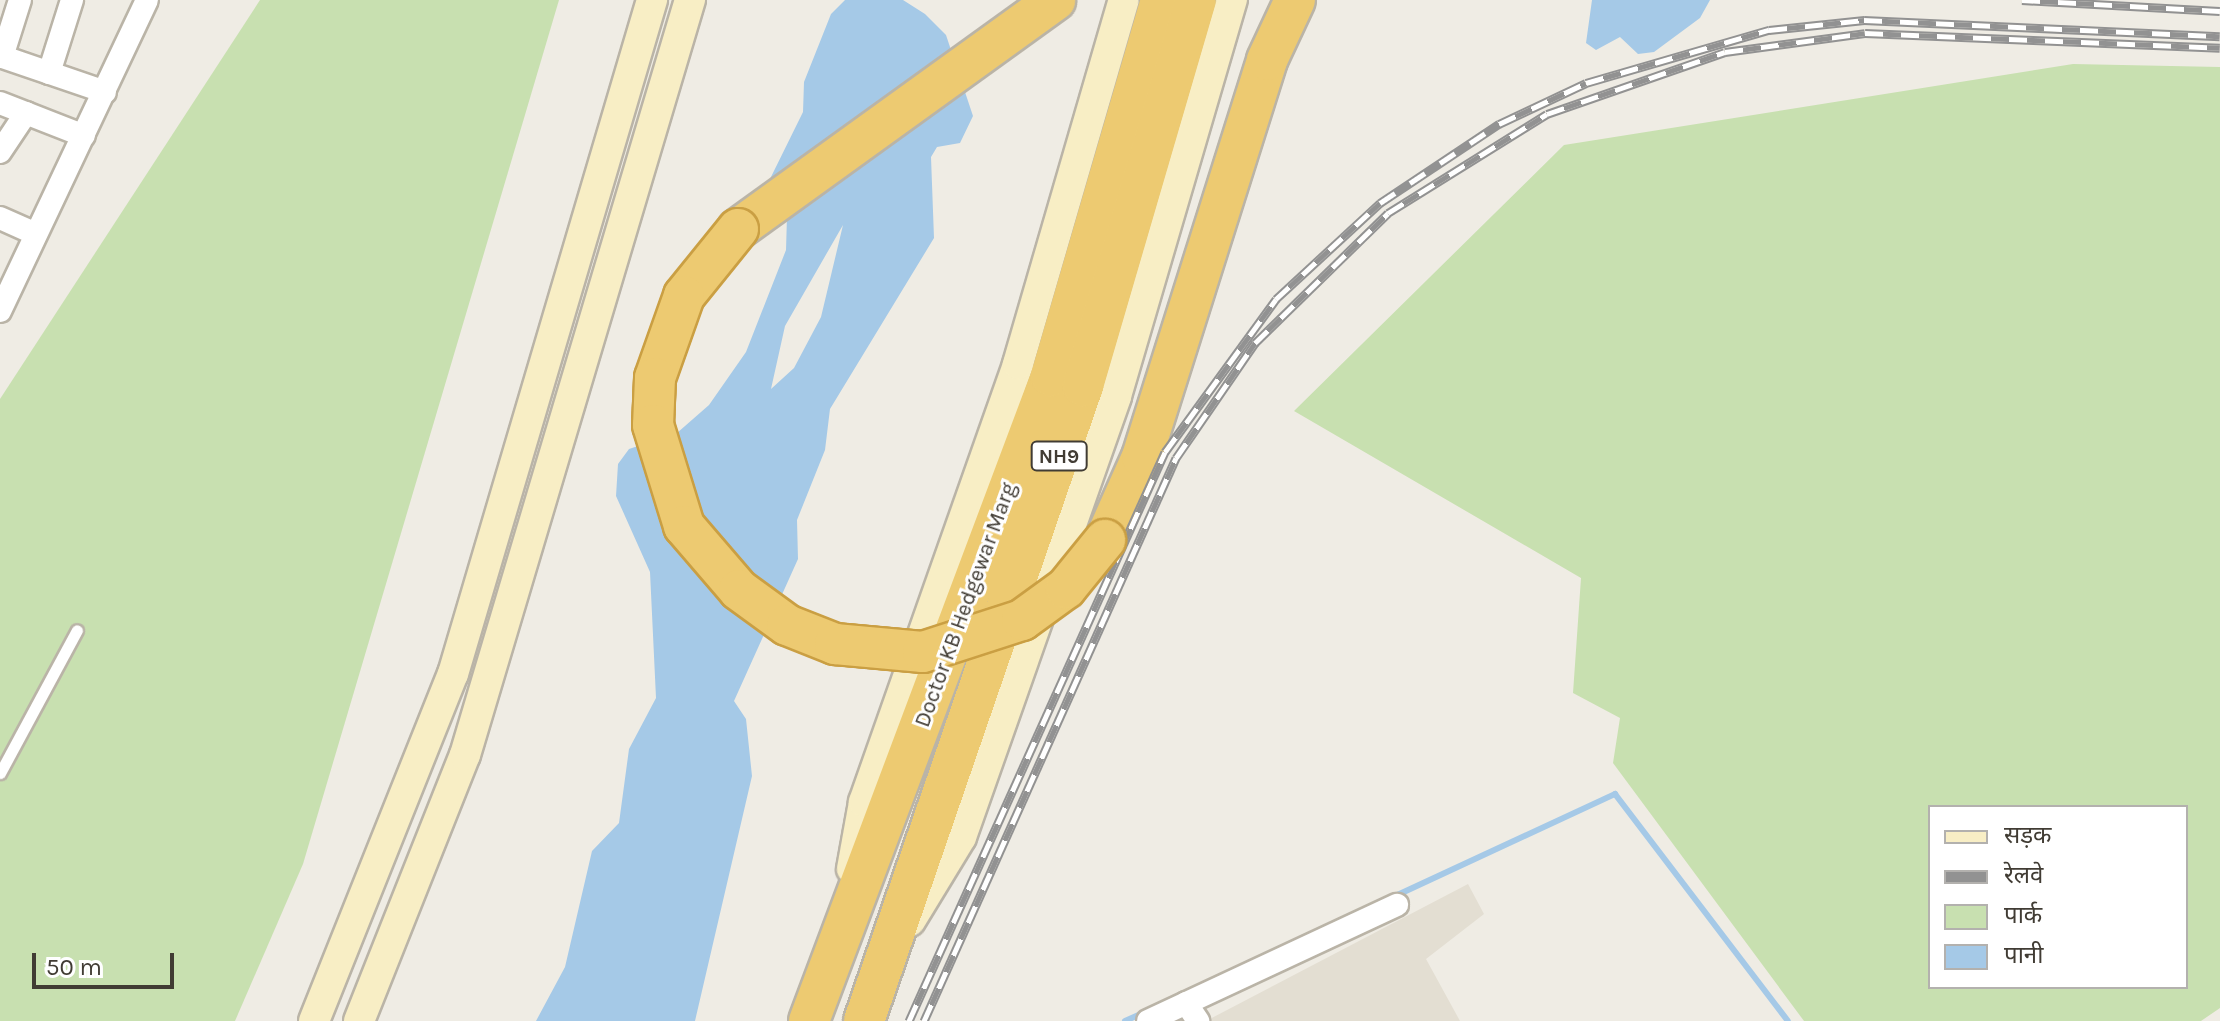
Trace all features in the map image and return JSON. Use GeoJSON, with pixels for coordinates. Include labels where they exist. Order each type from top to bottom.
{"type":"FeatureCollection","features":[{"type":"Feature","properties":{"kind":"highway"},"geometry":{"type":"LineString","coordinates":[[1055,0],[738,229],[708,259],[666,338],[653,425],[684,526],[739,590],[810,635],[893,653],[959,646],[1022,620],[1092,558],[1142,457],[1267,60],[1295,0]]}},
{"type":"Feature","properties":{"kind":"highway","name":"Doctor KB Hedgewar Marg"},"geometry":{"type":"LineString","coordinates":[[864,1021],[1083,386],[1159,76],[1161,0]]}},
{"type":"Feature","properties":{"kind":"highway","name":"Doctor KB Hedgewar Marg"},"geometry":{"type":"LineString","coordinates":[[809,1021],[891,808],[1159,76],[1196,0]]}},
{"type":"Feature","properties":{"kind":"main road"},"geometry":{"type":"LineString","coordinates":[[314,1021],[453,674],[652,0]]}},
{"type":"Feature","properties":{"kind":"main road"},"geometry":{"type":"LineString","coordinates":[[359,1021],[465,755],[690,0]]}},
{"type":"Feature","properties":{"kind":"main road"},"geometry":{"type":"LineString","coordinates":[[837,950],[864,802],[1018,364],[1124,0]]}},
{"type":"Feature","properties":{"kind":"main road"},"geometry":{"type":"LineString","coordinates":[[886,959],[961,837],[1116,396],[1232,0]]}},
{"type":"Feature","properties":{"kind":"street"},"geometry":{"type":"LineString","coordinates":[[20,0],[1,57],[105,92]]}},
{"type":"Feature","properties":{"kind":"street"},"geometry":{"type":"LineString","coordinates":[[49,73],[72,0]]}},
{"type":"Feature","properties":{"kind":"street"},"geometry":{"type":"LineString","coordinates":[[0,311],[33,233],[84,136],[147,0]]}},
{"type":"Feature","properties":{"kind":"street"},"geometry":{"type":"LineString","coordinates":[[0,103],[84,136]]}},
{"type":"Feature","properties":{"kind":"street"},"geometry":{"type":"LineString","coordinates":[[0,152],[26,113]]}},
{"type":"Feature","properties":{"kind":"street"},"geometry":{"type":"LineString","coordinates":[[0,218],[33,233]]}},
{"type":"Feature","properties":{"kind":"street"},"geometry":{"type":"LineString","coordinates":[[1148,1021],[1192,1012],[1397,905]]}},
{"type":"Feature","properties":{"kind":"lane"},"geometry":{"type":"LineString","coordinates":[[0,773],[77,630]]}},
{"type":"Feature","properties":{"kind":"shaded area"},"geometry":{"type":"Polygon","coordinates":[[[1468,884],[1484,914],[1426,959],[1460,1021],[1206,1021],[1468,884]]]}},
{"type":"Feature","properties":{"kind":"green space"},"geometry":{"type":"Polygon","coordinates":[[[260,0],[559,0],[303,864],[235,1021],[0,1021],[0,399],[260,0]]]}},
{"type":"Feature","properties":{"kind":"green space"},"geometry":{"type":"Polygon","coordinates":[[[2073,64],[2220,67],[2220,1008],[2201,1021],[1804,1021],[1613,763],[1620,718],[1573,693],[1581,578],[1294,411],[1564,145],[2073,64]]]}},
{"type":"Feature","properties":{"kind":"water"},"geometry":{"type":"Polygon","coordinates":[[[845,0],[903,0],[925,14],[946,35],[973,116],[960,143],[937,147],[931,157],[934,238],[830,409],[825,450],[797,520],[798,559],[734,701],[746,719],[752,776],[695,1021],[536,1021],[565,967],[592,851],[619,823],[629,749],[656,698],[650,572],[616,496],[618,464],[629,449],[677,433],[709,405],[746,352],[786,250],[787,216],[769,181],[803,112],[804,82],[831,14],[845,0]],[[843,225],[785,326],[771,389],[794,368],[821,317],[843,225]]]}},
{"type":"Feature","properties":{"kind":"water"},"geometry":{"type":"Polygon","coordinates":[[[1592,0],[1710,0],[1700,18],[1654,52],[1638,54],[1620,37],[1596,50],[1586,43],[1592,0]]]}},
{"type":"Feature","properties":{"kind":"waterway"},"geometry":{"type":"LineString","coordinates":[[1393,897],[1615,794],[1788,1021]]}},
{"type":"Feature","properties":{"kind":"waterway"},"geometry":{"type":"LineString","coordinates":[[1125,1021],[1147,1011]]}},
{"type":"Feature","properties":{"kind":"railway"},"geometry":{"type":"LineString","coordinates":[[2022,0],[2220,11]]}},
{"type":"Feature","properties":{"kind":"railway"},"geometry":{"type":"LineString","coordinates":[[909,1021],[1165,452],[1276,299],[1380,203],[1499,124],[1586,83],[1769,30],[1864,20],[2220,36]]}},
{"type":"Feature","properties":{"kind":"railway"},"geometry":{"type":"LineString","coordinates":[[924,1021],[1176,458],[1255,343],[1388,213],[1547,114],[1725,52],[1865,33],[2220,48]]}}]}
